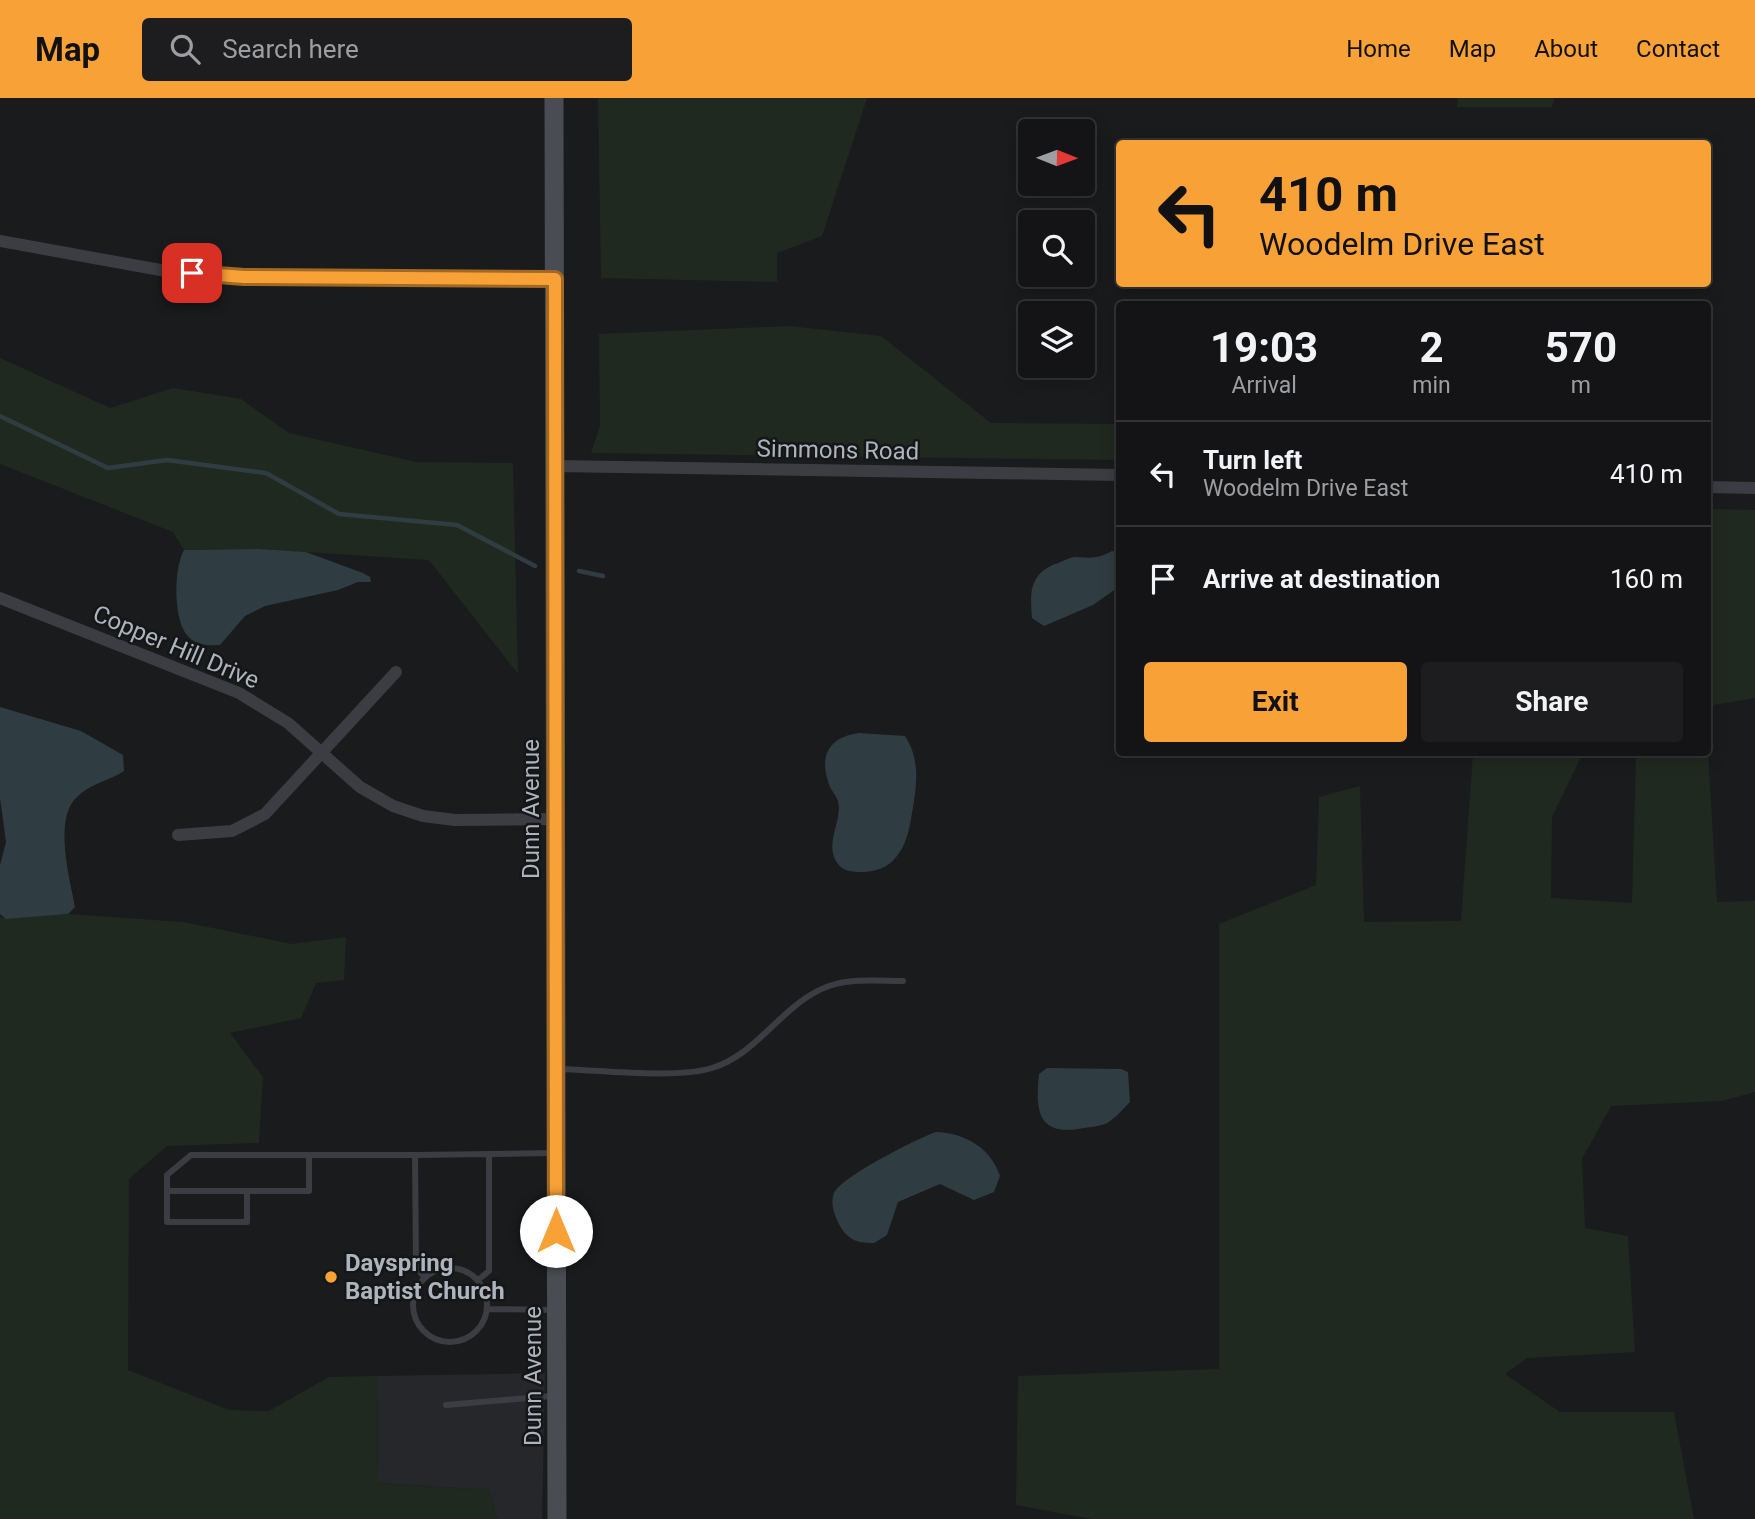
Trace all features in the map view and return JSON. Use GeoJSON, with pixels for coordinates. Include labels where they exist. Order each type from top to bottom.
{"type":"FeatureCollection","features":[{"type":"Feature","properties":{"kind":"main road","name":"Dunn Avenue"},"geometry":{"type":"LineString","coordinates":[[554,98],[557,1519]]}},
{"type":"Feature","properties":{"kind":"street"},"geometry":{"type":"LineString","coordinates":[[0,241],[166,271],[244,277],[555,279]]}},
{"type":"Feature","properties":{"kind":"street","name":"Simmons Road"},"geometry":{"type":"LineString","coordinates":[[555,466],[1116,475]]}},
{"type":"Feature","properties":{"kind":"street"},"geometry":{"type":"LineString","coordinates":[[1711,487],[1755,488]]}},
{"type":"Feature","properties":{"kind":"street","name":"Copper Hill Drive"},"geometry":{"type":"LineString","coordinates":[[0,597],[239,693],[288,723],[360,787],[393,806],[423,816],[456,820],[556,819]]}},
{"type":"Feature","properties":{"kind":"street"},"geometry":{"type":"LineString","coordinates":[[178,835],[232,831],[249,824],[278,803],[396,672]]}},
{"type":"Feature","properties":{"kind":"lane"},"geometry":{"type":"LineString","coordinates":[[556,1069],[692,1073],[714,1068],[746,1050],[809,996],[830,986],[903,981]]}},
{"type":"Feature","properties":{"kind":"lane"},"geometry":{"type":"LineString","coordinates":[[247,1191],[247,1223],[167,1222],[167,1175],[191,1155],[556,1153]]}},
{"type":"Feature","properties":{"kind":"lane"},"geometry":{"type":"LineString","coordinates":[[478,1280],[489,1271],[489,1154]]}},
{"type":"Feature","properties":{"kind":"lane"},"geometry":{"type":"LineString","coordinates":[[167,1191],[309,1191],[309,1155]]}},
{"type":"Feature","properties":{"kind":"lane"},"geometry":{"type":"LineString","coordinates":[[415,1155],[416,1267],[425,1278]]}},
{"type":"Feature","properties":{"kind":"lane"},"geometry":{"type":"LineString","coordinates":[[446,1268],[468,1273],[478,1280],[484,1290],[486,1310],[482,1324],[475,1333],[464,1340],[439,1341],[428,1335],[414,1314],[417,1289],[425,1278],[446,1268]]}},
{"type":"Feature","properties":{"kind":"lane"},"geometry":{"type":"LineString","coordinates":[[486,1310],[557,1310]]}},
{"type":"Feature","properties":{"kind":"lane"},"geometry":{"type":"LineString","coordinates":[[446,1405],[558,1395]]}},
{"type":"Feature","properties":{"kind":"shaded area"},"geometry":{"type":"Polygon","coordinates":[[[598,98],[867,98],[822,236],[777,253],[777,282],[601,278],[598,98]]]}},
{"type":"Feature","properties":{"kind":"shaded area"},"geometry":{"type":"Polygon","coordinates":[[[1458,98],[1554,98],[1552,107],[1457,107],[1458,98]]]}},
{"type":"Feature","properties":{"kind":"shaded area"},"geometry":{"type":"Polygon","coordinates":[[[789,326],[881,336],[991,423],[1116,424],[1116,460],[591,453],[600,426],[599,334],[789,326]]]}},
{"type":"Feature","properties":{"kind":"shaded area"},"geometry":{"type":"Polygon","coordinates":[[[0,358],[110,408],[173,388],[241,399],[289,433],[416,462],[513,463],[518,674],[429,560],[260,549],[184,550],[173,532],[0,464],[0,358]]]}},
{"type":"Feature","properties":{"kind":"shaded area"},"geometry":{"type":"Polygon","coordinates":[[[1711,509],[1755,510],[1755,698],[1711,705],[1711,509]]]}},
{"type":"Feature","properties":{"kind":"shaded area"},"geometry":{"type":"Polygon","coordinates":[[[260,549],[306,552],[363,573],[370,577],[371,582],[358,582],[338,590],[265,606],[245,616],[220,645],[197,643],[186,634],[177,604],[178,568],[184,550],[260,549]]]}},
{"type":"Feature","properties":{"kind":"shaded area"},"geometry":{"type":"Polygon","coordinates":[[[1112,551],[1116,552],[1116,589],[1093,605],[1044,626],[1032,618],[1033,586],[1046,568],[1071,558],[1102,555],[1112,551]]]}},
{"type":"Feature","properties":{"kind":"shaded area"},"geometry":{"type":"Polygon","coordinates":[[[0,707],[81,731],[123,755],[124,771],[88,788],[70,807],[66,820],[65,850],[75,907],[68,914],[6,919],[0,914],[0,865],[6,842],[0,798],[0,707]]]}},
{"type":"Feature","properties":{"kind":"shaded area"},"geometry":{"type":"Polygon","coordinates":[[[859,733],[905,736],[916,766],[915,797],[905,841],[888,865],[869,872],[842,868],[834,857],[832,849],[839,809],[825,766],[828,750],[833,744],[848,735],[859,733]]]}},
{"type":"Feature","properties":{"kind":"shaded area"},"geometry":{"type":"Polygon","coordinates":[[[1473,756],[1582,756],[1552,817],[1551,898],[1632,903],[1636,756],[1708,756],[1717,902],[1755,901],[1755,1092],[1722,1101],[1611,1106],[1582,1159],[1585,1228],[1628,1236],[1635,1352],[1527,1358],[1505,1374],[1560,1412],[1674,1412],[1694,1519],[1091,1519],[1016,1505],[1018,1376],[1219,1369],[1219,924],[1316,885],[1319,797],[1360,786],[1364,922],[1461,921],[1473,756]]]}},
{"type":"Feature","properties":{"kind":"shaded area"},"geometry":{"type":"Polygon","coordinates":[[[68,914],[183,922],[292,944],[346,937],[344,980],[316,983],[301,1018],[230,1033],[263,1077],[259,1143],[167,1146],[129,1179],[128,1370],[229,1410],[269,1411],[329,1377],[377,1376],[378,1483],[489,1490],[497,1519],[0,1519],[0,917],[7,919],[68,914]]]}},
{"type":"Feature","properties":{"kind":"shaded area"},"geometry":{"type":"Polygon","coordinates":[[[1047,1068],[1121,1069],[1128,1072],[1130,1102],[1105,1124],[1069,1130],[1057,1129],[1048,1125],[1039,1110],[1039,1074],[1047,1068]]]}},
{"type":"Feature","properties":{"kind":"shaded area"},"geometry":{"type":"Polygon","coordinates":[[[936,1132],[967,1139],[990,1157],[1000,1176],[994,1192],[974,1200],[940,1184],[898,1202],[887,1235],[874,1243],[863,1243],[849,1237],[842,1229],[833,1208],[834,1193],[850,1178],[881,1159],[936,1132]]]}},
{"type":"Feature","properties":{"kind":"shaded area"},"geometry":{"type":"Polygon","coordinates":[[[545,1373],[542,1519],[497,1519],[489,1490],[378,1483],[377,1376],[545,1373]]]}},
{"type":"Feature","properties":{"kind":"waterway"},"geometry":{"type":"LineString","coordinates":[[0,416],[108,468],[167,460],[266,473],[339,514],[457,525],[535,566]]}},
{"type":"Feature","properties":{"kind":"waterway"},"geometry":{"type":"LineString","coordinates":[[579,571],[603,576]]}},
{"type":"Feature","properties":{"kind":"place","name":"Dayspring Baptist Church"},"geometry":{"type":"Point","coordinates":[331,1277]}},
{"type":"Feature","properties":{"kind":"route"},"geometry":{"type":"LineString","coordinates":[[192,273],[244,277],[555,279],[556,1231]]}}]}
